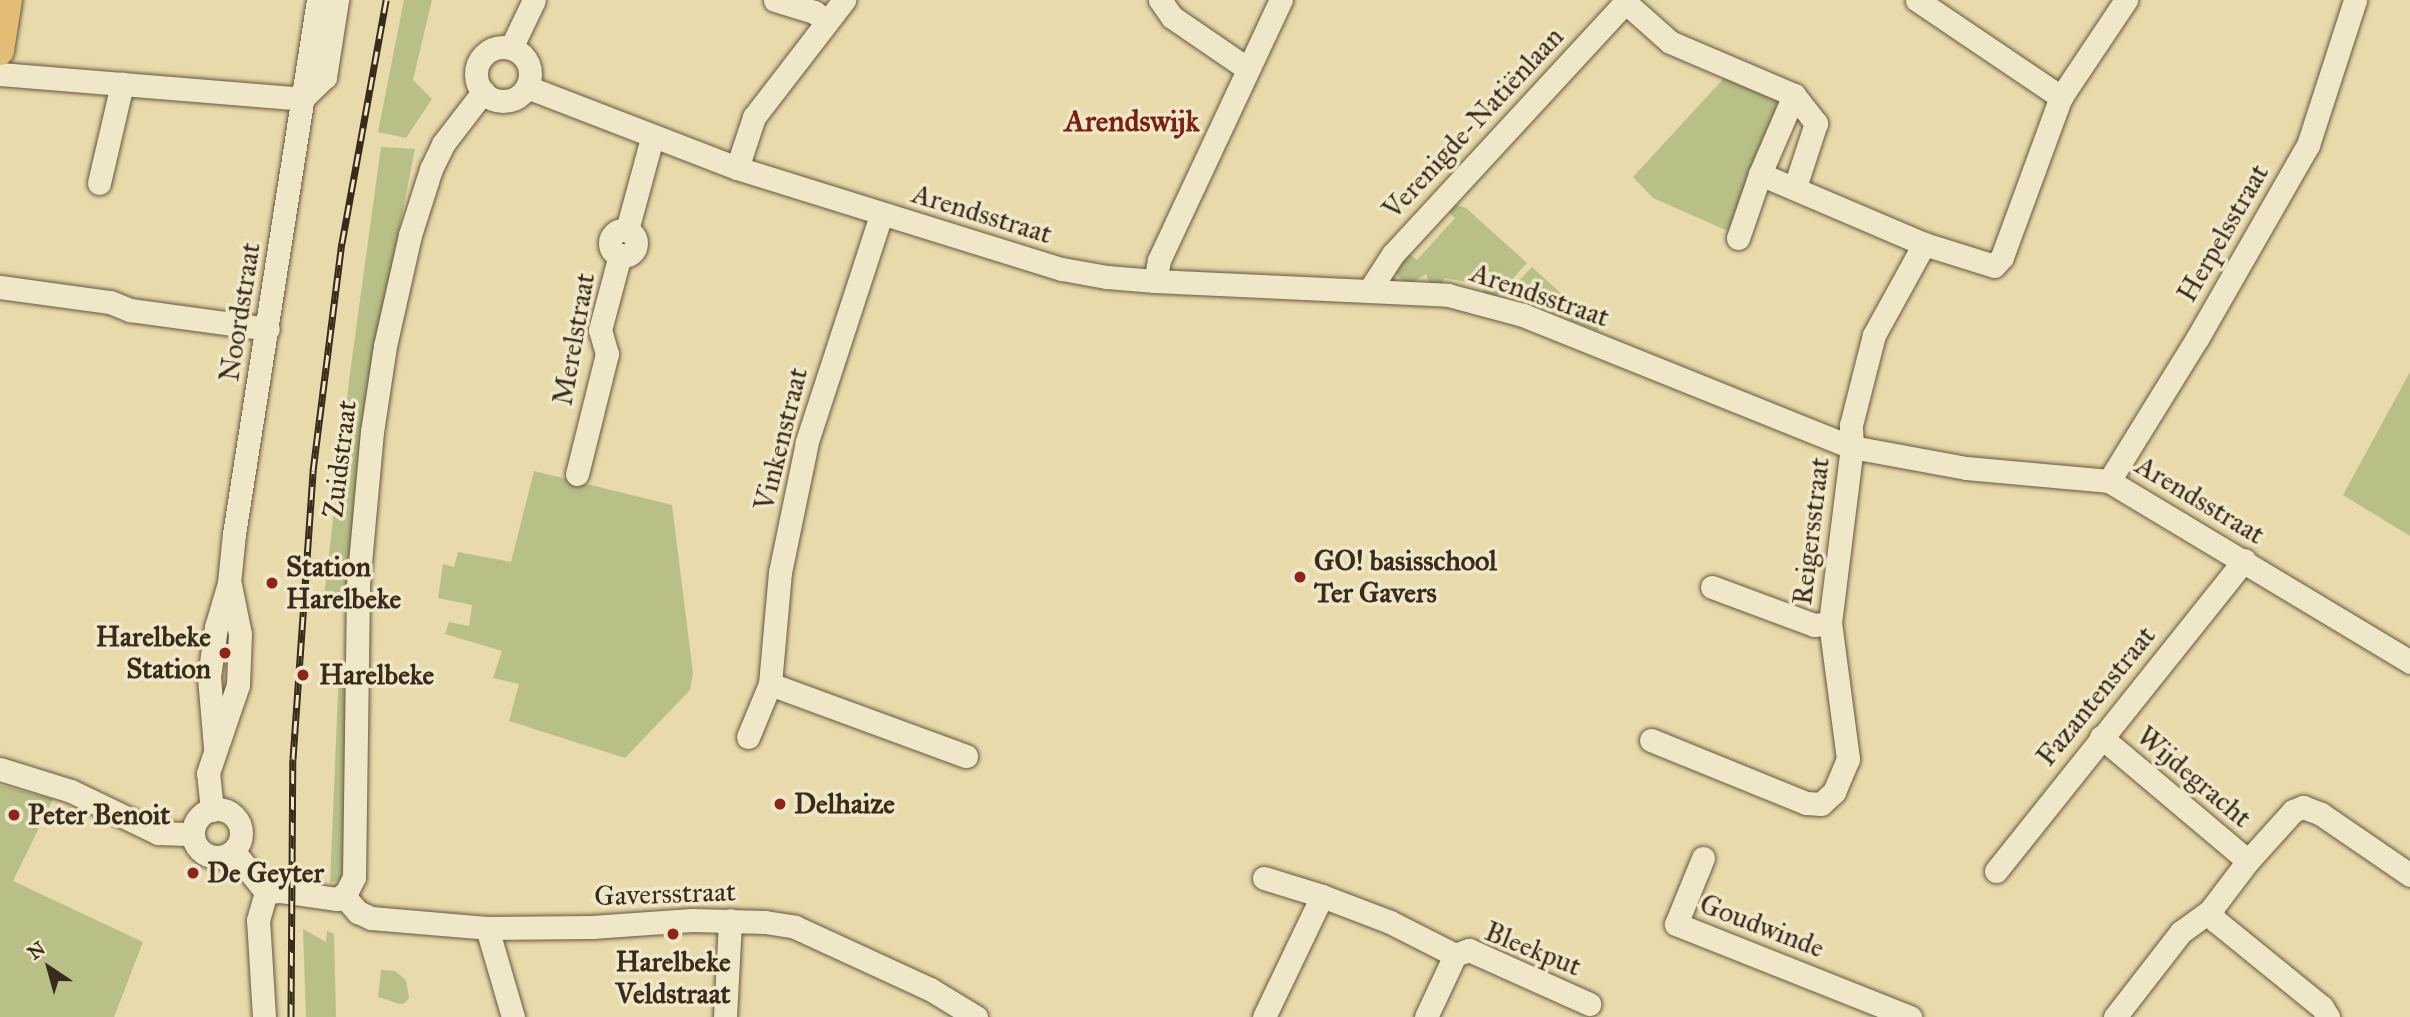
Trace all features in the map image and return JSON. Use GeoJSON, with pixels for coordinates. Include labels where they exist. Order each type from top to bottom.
{"type":"FeatureCollection","features":[{"type":"Feature","properties":{"kind":"main road"},"geometry":{"type":"LineString","coordinates":[[0,51],[8,0]]}},
{"type":"Feature","properties":{"kind":"street","name":"Noordstraat"},"geometry":{"type":"LineString","coordinates":[[212,810],[208,783],[215,747],[232,709],[238,685],[240,634],[229,583],[233,534],[268,328],[318,0]]}},
{"type":"Feature","properties":{"kind":"street"},"geometry":{"type":"LineString","coordinates":[[0,74],[302,99],[325,78],[337,0]]}},
{"type":"Feature","properties":{"kind":"street"},"geometry":{"type":"LineString","coordinates":[[511,48],[534,0]]}},
{"type":"Feature","properties":{"kind":"street"},"geometry":{"type":"LineString","coordinates":[[775,0],[814,12],[827,21]]}},
{"type":"Feature","properties":{"kind":"street"},"geometry":{"type":"LineString","coordinates":[[737,168],[754,117],[844,0]]}},
{"type":"Feature","properties":{"kind":"street"},"geometry":{"type":"LineString","coordinates":[[1160,0],[1172,17],[1248,69]]}},
{"type":"Feature","properties":{"kind":"street"},"geometry":{"type":"LineString","coordinates":[[1155,281],[1159,260],[1281,0]]}},
{"type":"Feature","properties":{"kind":"street"},"geometry":{"type":"LineString","coordinates":[[1917,0],[2061,97]]}},
{"type":"Feature","properties":{"kind":"street"},"geometry":{"type":"LineString","coordinates":[[1760,174],[1924,244],[1994,266],[2002,257],[2061,97],[2126,0]]}},
{"type":"Feature","properties":{"kind":"street","name":"Herpelsstraat"},"geometry":{"type":"LineString","coordinates":[[2109,481],[2308,145],[2356,0]]}},
{"type":"Feature","properties":{"kind":"street"},"geometry":{"type":"LineString","coordinates":[[1626,1],[1670,42],[1794,95],[1816,123],[1795,187]]}},
{"type":"Feature","properties":{"kind":"street","name":"Verenigde-Natiënlaan"},"geometry":{"type":"LineString","coordinates":[[1369,291],[1393,254],[1626,1]]}},
{"type":"Feature","properties":{"kind":"street"},"geometry":{"type":"LineString","coordinates":[[497,48],[511,48],[527,62],[530,79],[527,87],[521,94],[506,100],[490,97],[484,92],[477,72],[482,58],[497,48]]}},
{"type":"Feature","properties":{"kind":"street"},"geometry":{"type":"LineString","coordinates":[[99,183],[122,84]]}},
{"type":"Feature","properties":{"kind":"street","name":"Arendsstraat"},"geometry":{"type":"LineString","coordinates":[[527,87],[652,138],[737,168],[881,215],[1062,269],[1107,277],[1155,281],[1448,295],[1493,304],[1852,447],[1966,468],[2109,481],[2410,662]]}},
{"type":"Feature","properties":{"kind":"street","name":"Zuidstraat"},"geometry":{"type":"LineString","coordinates":[[343,895],[354,877],[358,585],[372,432],[384,346],[410,235],[431,169],[443,144],[484,92]]}},
{"type":"Feature","properties":{"kind":"street"},"geometry":{"type":"LineString","coordinates":[[1738,238],[1760,174],[1794,95]]}},
{"type":"Feature","properties":{"kind":"street","name":"Merelstraat"},"geometry":{"type":"LineString","coordinates":[[577,474],[607,354],[600,330],[620,255],[631,253],[636,244],[635,237],[627,230],[652,138]]}},
{"type":"Feature","properties":{"kind":"street","name":"Vinkenstraat"},"geometry":{"type":"LineString","coordinates":[[748,737],[770,684],[780,572],[807,442],[881,215]]}},
{"type":"Feature","properties":{"kind":"street","name":"Reigersstraat"},"geometry":{"type":"LineString","coordinates":[[1651,740],[1806,803],[1821,804],[1833,792],[1848,759],[1830,623],[1852,447],[1851,425],[1874,335],[1924,244]]}},
{"type":"Feature","properties":{"kind":"street"},"geometry":{"type":"LineString","coordinates":[[0,287],[110,302],[130,310],[268,328]]}},
{"type":"Feature","properties":{"kind":"street","name":"Fazantenstraat"},"geometry":{"type":"LineString","coordinates":[[1996,871],[2244,560]]}},
{"type":"Feature","properties":{"kind":"street","name":"Reigersstraat"},"geometry":{"type":"LineString","coordinates":[[1712,587],[1814,625],[1830,623]]}},
{"type":"Feature","properties":{"kind":"street"},"geometry":{"type":"LineString","coordinates":[[770,684],[966,756]]}},
{"type":"Feature","properties":{"kind":"street","name":"Wijdegracht"},"geometry":{"type":"LineString","coordinates":[[2101,737],[2248,861]]}},
{"type":"Feature","properties":{"kind":"street"},"geometry":{"type":"LineString","coordinates":[[0,769],[71,791],[158,833],[193,834]]}},
{"type":"Feature","properties":{"kind":"street","name":"Wijdegracht"},"geometry":{"type":"LineString","coordinates":[[2115,1017],[2181,932],[2210,911],[2248,861],[2293,811],[2303,807],[2321,814],[2410,875]]}},
{"type":"Feature","properties":{"kind":"street"},"geometry":{"type":"LineString","coordinates":[[212,810],[230,813],[240,824],[241,837],[234,852],[223,857],[208,856],[197,847],[193,834],[197,820],[212,810]]}},
{"type":"Feature","properties":{"kind":"street"},"geometry":{"type":"LineString","coordinates":[[234,852],[266,892]]}},
{"type":"Feature","properties":{"kind":"street","name":"Goudwinde"},"geometry":{"type":"LineString","coordinates":[[1703,858],[1676,924],[1898,1015]]}},
{"type":"Feature","properties":{"kind":"street","name":"Bleekput"},"geometry":{"type":"LineString","coordinates":[[1264,878],[1322,896],[1390,922],[1455,956]]}},
{"type":"Feature","properties":{"kind":"street"},"geometry":{"type":"LineString","coordinates":[[266,892],[281,891],[328,900],[343,895]]}},
{"type":"Feature","properties":{"kind":"street"},"geometry":{"type":"LineString","coordinates":[[264,1017],[258,920],[266,892]]}},
{"type":"Feature","properties":{"kind":"street","name":"Gaversstraat"},"geometry":{"type":"LineString","coordinates":[[343,895],[358,912],[371,918],[487,928],[592,927],[730,920],[795,927],[930,989],[976,1017]]}},
{"type":"Feature","properties":{"kind":"street"},"geometry":{"type":"LineString","coordinates":[[1264,1017],[1322,896]]}},
{"type":"Feature","properties":{"kind":"street"},"geometry":{"type":"LineString","coordinates":[[2210,911],[2216,921],[2322,1007],[2328,1017]]}},
{"type":"Feature","properties":{"kind":"street"},"geometry":{"type":"LineString","coordinates":[[725,1017],[730,920]]}},
{"type":"Feature","properties":{"kind":"street"},"geometry":{"type":"LineString","coordinates":[[487,928],[513,1017]]}},
{"type":"Feature","properties":{"kind":"street","name":"Bleekput"},"geometry":{"type":"LineString","coordinates":[[1426,1017],[1455,956],[1469,950],[1589,1004]]}},
{"type":"Feature","properties":{"kind":"green space"},"geometry":{"type":"Polygon","coordinates":[[[404,0],[432,0],[413,80],[432,99],[406,138],[378,132],[404,0]]]}},
{"type":"Feature","properties":{"kind":"green space"},"geometry":{"type":"Polygon","coordinates":[[[1726,76],[1775,95],[1778,103],[1728,231],[1653,198],[1633,177],[1726,76]]]}},
{"type":"Feature","properties":{"kind":"green space"},"geometry":{"type":"Polygon","coordinates":[[[381,147],[415,149],[370,377],[347,598],[324,597],[350,373],[381,147]]]}},
{"type":"Feature","properties":{"kind":"green space"},"geometry":{"type":"Polygon","coordinates":[[[1451,203],[1466,208],[1527,263],[1496,297],[1483,293],[1485,285],[1444,278],[1443,287],[1429,283],[1426,274],[1408,285],[1396,274],[1395,270],[1406,251],[1417,260],[1455,218],[1445,209],[1451,203]]]}},
{"type":"Feature","properties":{"kind":"green space"},"geometry":{"type":"Polygon","coordinates":[[[1532,267],[1599,328],[1598,331],[1560,316],[1563,307],[1512,288],[1532,267]]]}},
{"type":"Feature","properties":{"kind":"green space"},"geometry":{"type":"Polygon","coordinates":[[[2410,372],[2410,536],[2343,495],[2410,372]]]}},
{"type":"Feature","properties":{"kind":"green space"},"geometry":{"type":"Polygon","coordinates":[[[534,471],[672,505],[693,673],[690,690],[625,758],[509,721],[519,684],[493,678],[502,651],[445,634],[449,622],[469,626],[472,605],[438,598],[443,564],[454,567],[458,552],[511,562],[534,471]]]}},
{"type":"Feature","properties":{"kind":"green space"},"geometry":{"type":"Polygon","coordinates":[[[343,662],[348,662],[344,860],[342,879],[330,883],[339,669],[343,669],[343,662]]]}},
{"type":"Feature","properties":{"kind":"green space"},"geometry":{"type":"Polygon","coordinates":[[[0,785],[53,799],[13,881],[143,942],[114,1017],[0,1017],[0,785]]]}},
{"type":"Feature","properties":{"kind":"green space"},"geometry":{"type":"Polygon","coordinates":[[[303,929],[326,942],[327,931],[334,934],[336,1017],[306,1017],[303,929]]]}},
{"type":"Feature","properties":{"kind":"green space"},"geometry":{"type":"Polygon","coordinates":[[[381,970],[395,971],[406,980],[409,998],[405,1003],[378,997],[381,970]]]}},
{"type":"Feature","properties":{"kind":"railway"},"geometry":{"type":"LineString","coordinates":[[291,1017],[293,759],[313,471],[342,243],[386,0]]}},
{"type":"Feature","properties":{"kind":"place","name":"GO! basisschool Ter Gavers"},"geometry":{"type":"Point","coordinates":[1300,577]}},
{"type":"Feature","properties":{"kind":"place","name":"Station Harelbeke"},"geometry":{"type":"Point","coordinates":[272,583]}},
{"type":"Feature","properties":{"kind":"place","name":"Harelbeke Station"},"geometry":{"type":"Point","coordinates":[225,653]}},
{"type":"Feature","properties":{"kind":"place","name":"Harelbeke"},"geometry":{"type":"Point","coordinates":[303,675]}},
{"type":"Feature","properties":{"kind":"place","name":"Delhaize"},"geometry":{"type":"Point","coordinates":[780,804]}},
{"type":"Feature","properties":{"kind":"place","name":"Peter Benoit"},"geometry":{"type":"Point","coordinates":[14,815]}},
{"type":"Feature","properties":{"kind":"place","name":"De Geyter"},"geometry":{"type":"Point","coordinates":[193,873]}},
{"type":"Feature","properties":{"kind":"place","name":"Harelbeke Veldstraat"},"geometry":{"type":"Point","coordinates":[673,934]}},
{"type":"Feature","properties":{"kind":"district","name":"Arendswijk"},"geometry":{"type":"Point","coordinates":[1132,121]}}]}
